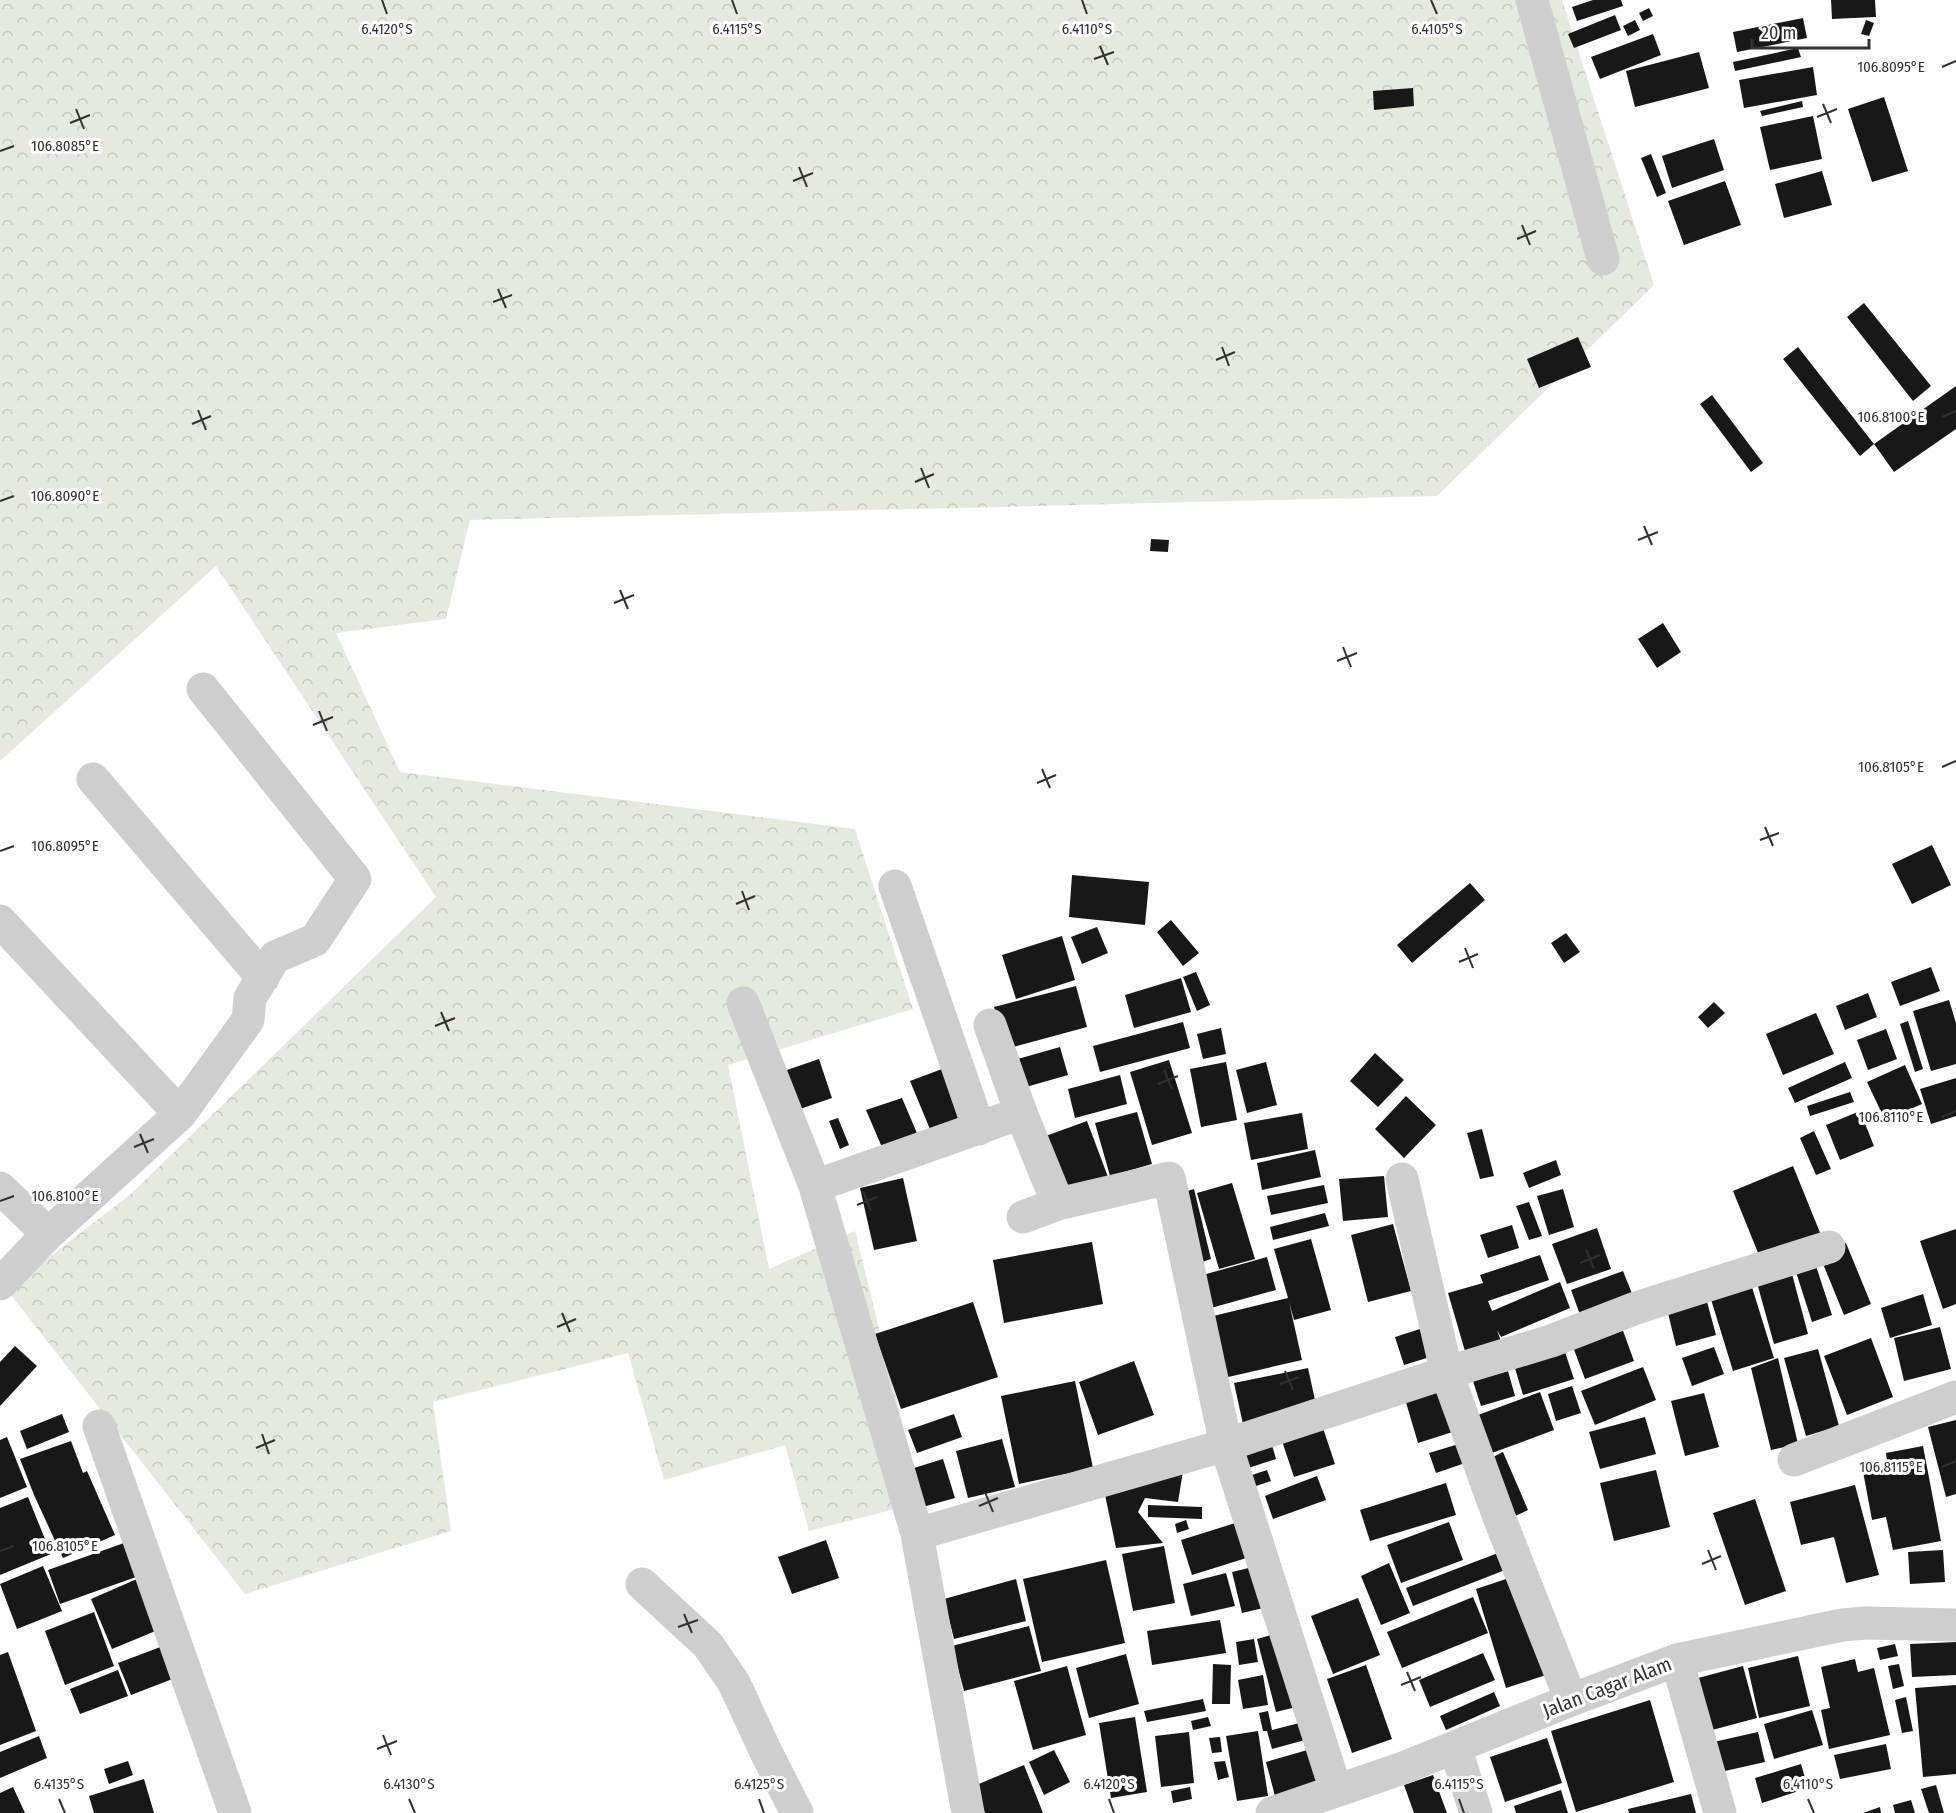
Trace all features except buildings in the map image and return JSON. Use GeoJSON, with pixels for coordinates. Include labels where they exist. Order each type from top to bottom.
{"type":"FeatureCollection","features":[{"type":"Feature","properties":{"kind":"street"},"geometry":{"type":"LineString","coordinates":[[1532,0],[1603,259]]}},
{"type":"Feature","properties":{"kind":"street"},"geometry":{"type":"LineString","coordinates":[[0,1284],[48,1234],[180,1114],[248,1020],[250,998],[275,957],[315,940],[356,879],[203,689]]}},
{"type":"Feature","properties":{"kind":"street"},"geometry":{"type":"LineString","coordinates":[[93,779],[263,978]]}},
{"type":"Feature","properties":{"kind":"street"},"geometry":{"type":"LineString","coordinates":[[894,886],[979,1129]]}},
{"type":"Feature","properties":{"kind":"street"},"geometry":{"type":"LineString","coordinates":[[0,921],[180,1114]]}},
{"type":"Feature","properties":{"kind":"street"},"geometry":{"type":"LineString","coordinates":[[744,1003],[815,1186],[917,1534],[968,1813]]}},
{"type":"Feature","properties":{"kind":"street"},"geometry":{"type":"LineString","coordinates":[[990,1025],[1021,1113],[1058,1204]]}},
{"type":"Feature","properties":{"kind":"street"},"geometry":{"type":"LineString","coordinates":[[815,1186],[1021,1113]]}},
{"type":"Feature","properties":{"kind":"street"},"geometry":{"type":"LineString","coordinates":[[1023,1217],[1058,1204],[1169,1178],[1226,1445],[1336,1791]]}},
{"type":"Feature","properties":{"kind":"street"},"geometry":{"type":"LineString","coordinates":[[1402,1179],[1447,1374],[1499,1517],[1571,1700]]}},
{"type":"Feature","properties":{"kind":"street"},"geometry":{"type":"LineString","coordinates":[[0,1188],[48,1234]]}},
{"type":"Feature","properties":{"kind":"street"},"geometry":{"type":"LineString","coordinates":[[917,1534],[1226,1445],[1551,1341],[1636,1308],[1829,1247]]}},
{"type":"Feature","properties":{"kind":"street"},"geometry":{"type":"LineString","coordinates":[[1794,1460],[1956,1397]]}},
{"type":"Feature","properties":{"kind":"street"},"geometry":{"type":"LineString","coordinates":[[99,1426],[235,1813]]}},
{"type":"Feature","properties":{"kind":"street"},"geometry":{"type":"LineString","coordinates":[[642,1584],[708,1646],[734,1683],[797,1813]]}},
{"type":"Feature","properties":{"kind":"street","name":"Jalan Cagar Alam"},"geometry":{"type":"LineString","coordinates":[[1272,1813],[1455,1748],[1571,1700],[1677,1660],[1842,1625],[1866,1623],[1956,1625]]}},
{"type":"Feature","properties":{"kind":"street"},"geometry":{"type":"LineString","coordinates":[[1677,1660],[1720,1813]]}},
{"type":"Feature","properties":{"kind":"street"},"geometry":{"type":"LineString","coordinates":[[1455,1748],[1476,1813]]}},
{"type":"Feature","properties":{"kind":"green space"},"geometry":{"type":"Polygon","coordinates":[[[0,0],[1562,0],[1654,285],[1437,496],[470,520],[446,619],[336,633],[400,772],[855,829],[913,1009],[728,1065],[769,1269],[855,1231],[922,1502],[809,1531],[785,1445],[664,1480],[628,1353],[433,1402],[451,1531],[245,1594],[7,1290],[132,1193],[436,897],[216,566],[0,761],[0,0]]]}}]}
